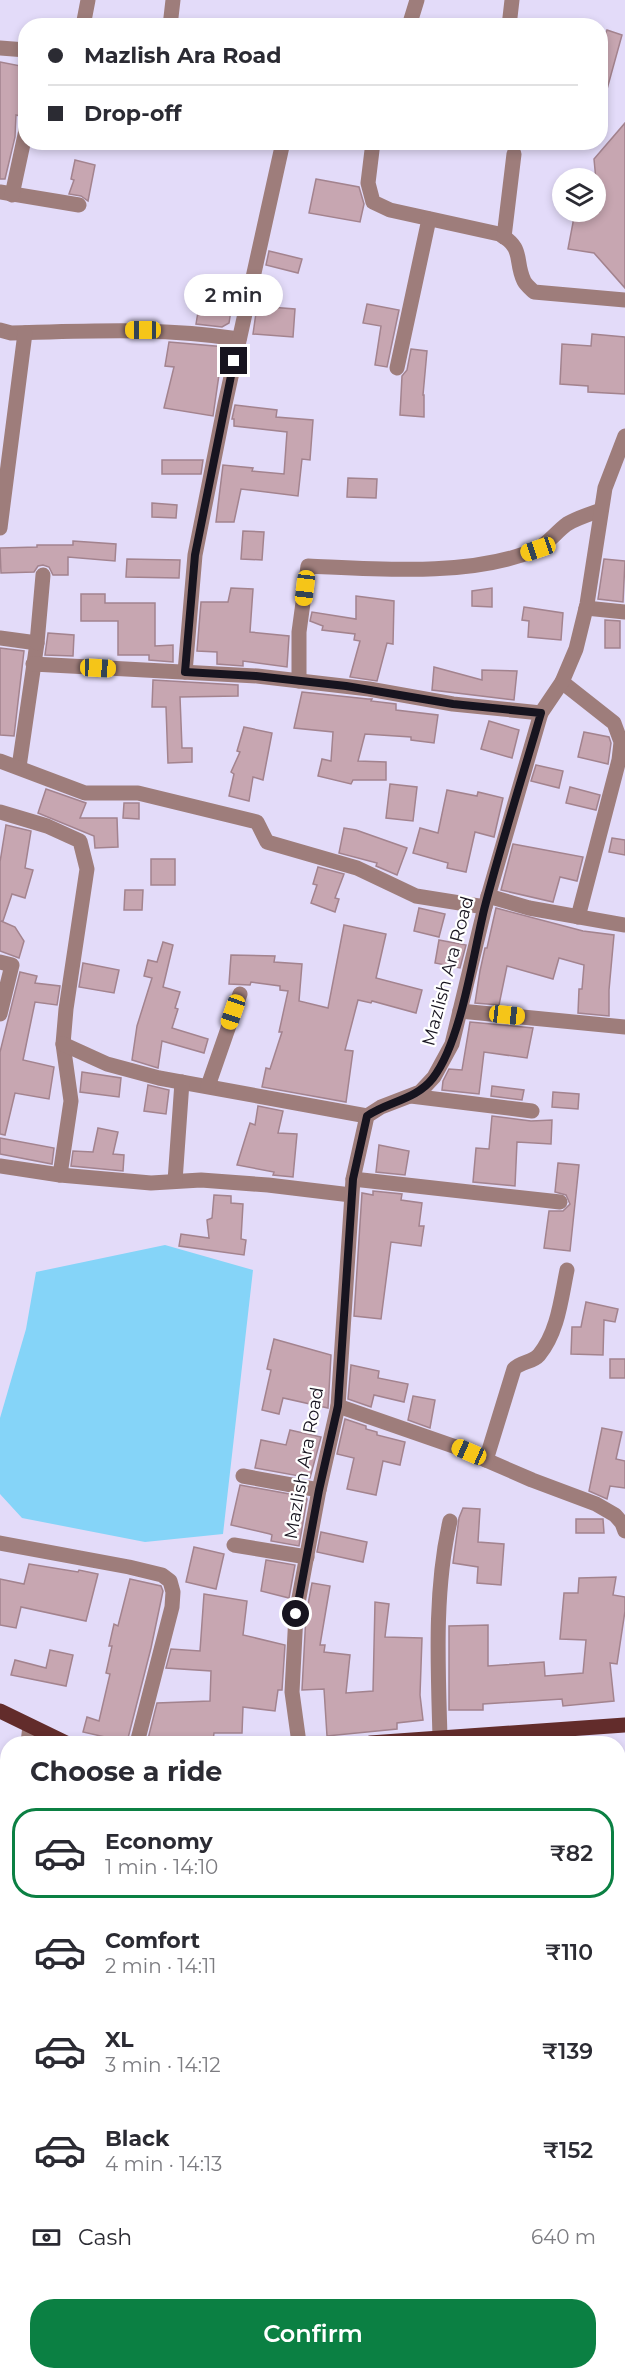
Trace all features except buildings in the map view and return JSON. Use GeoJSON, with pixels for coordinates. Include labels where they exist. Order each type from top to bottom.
{"type":"FeatureCollection","features":[{"type":"Feature","properties":{"kind":"main road"},"geometry":{"type":"LineString","coordinates":[[0,1711],[51,1736]]}},
{"type":"Feature","properties":{"kind":"main road"},"geometry":{"type":"LineString","coordinates":[[455,1736],[625,1725]]}},
{"type":"Feature","properties":{"kind":"street"},"geometry":{"type":"LineString","coordinates":[[85,18],[88,0]]}},
{"type":"Feature","properties":{"kind":"street"},"geometry":{"type":"LineString","coordinates":[[171,18],[173,0]]}},
{"type":"Feature","properties":{"kind":"street"},"geometry":{"type":"LineString","coordinates":[[411,18],[417,0]]}},
{"type":"Feature","properties":{"kind":"street"},"geometry":{"type":"LineString","coordinates":[[510,18],[512,0]]}},
{"type":"Feature","properties":{"kind":"street"},"geometry":{"type":"LineString","coordinates":[[0,48],[18,49]]}},
{"type":"Feature","properties":{"kind":"street"},"geometry":{"type":"LineString","coordinates":[[20,150],[6,194],[79,205]]}},
{"type":"Feature","properties":{"kind":"street"},"geometry":{"type":"LineString","coordinates":[[185,672],[195,555],[239,339],[281,150]]}},
{"type":"Feature","properties":{"kind":"street"},"geometry":{"type":"LineString","coordinates":[[372,150],[368,183],[373,202],[390,210],[504,237],[519,252],[524,282],[534,292],[625,300]]}},
{"type":"Feature","properties":{"kind":"street"},"geometry":{"type":"LineString","coordinates":[[504,237],[514,154]]}},
{"type":"Feature","properties":{"kind":"street"},"geometry":{"type":"LineString","coordinates":[[397,369],[429,219]]}},
{"type":"Feature","properties":{"kind":"street"},"geometry":{"type":"LineString","coordinates":[[0,330],[25,333],[163,330],[196,332],[239,339]]}},
{"type":"Feature","properties":{"kind":"street"},"geometry":{"type":"LineString","coordinates":[[0,528],[25,333]]}},
{"type":"Feature","properties":{"kind":"street","name":"Mazlish Ara Road"},"geometry":{"type":"LineString","coordinates":[[298,1736],[292,1692],[296,1614],[319,1490],[338,1406],[351,1195],[367,1116],[381,1107],[420,1092],[434,1077],[452,1044],[487,901],[541,713],[562,682],[576,649],[586,608],[605,488],[625,436]]}},
{"type":"Feature","properties":{"kind":"street"},"geometry":{"type":"LineString","coordinates":[[299,681],[299,632],[308,566],[420,568],[455,567],[504,561],[538,549],[567,524],[600,510]]}},
{"type":"Feature","properties":{"kind":"street"},"geometry":{"type":"LineString","coordinates":[[19,766],[37,643],[43,575]]}},
{"type":"Feature","properties":{"kind":"street"},"geometry":{"type":"LineString","coordinates":[[586,608],[625,612]]}},
{"type":"Feature","properties":{"kind":"street"},"geometry":{"type":"LineString","coordinates":[[0,638],[37,643]]}},
{"type":"Feature","properties":{"kind":"street"},"geometry":{"type":"LineString","coordinates":[[33,664],[299,681],[369,689],[453,704],[541,713]]}},
{"type":"Feature","properties":{"kind":"street"},"geometry":{"type":"LineString","coordinates":[[562,682],[614,723],[621,742],[619,760],[578,917]]}},
{"type":"Feature","properties":{"kind":"street"},"geometry":{"type":"LineString","coordinates":[[0,761],[19,766],[85,793],[138,793],[257,822],[267,842],[357,868],[416,896],[487,901],[625,925]]}},
{"type":"Feature","properties":{"kind":"street"},"geometry":{"type":"LineString","coordinates":[[0,812],[47,826],[80,842],[87,869],[66,1009],[63,1044],[71,1101],[60,1175]]}},
{"type":"Feature","properties":{"kind":"street"},"geometry":{"type":"LineString","coordinates":[[0,962],[12,965],[0,1014]]}},
{"type":"Feature","properties":{"kind":"street"},"geometry":{"type":"LineString","coordinates":[[208,1086],[240,994]]}},
{"type":"Feature","properties":{"kind":"street"},"geometry":{"type":"LineString","coordinates":[[460,1011],[625,1028]]}},
{"type":"Feature","properties":{"kind":"street"},"geometry":{"type":"LineString","coordinates":[[63,1044],[106,1064],[159,1078],[367,1116]]}},
{"type":"Feature","properties":{"kind":"street"},"geometry":{"type":"LineString","coordinates":[[175,1181],[182,1082]]}},
{"type":"Feature","properties":{"kind":"street"},"geometry":{"type":"LineString","coordinates":[[411,1096],[532,1111]]}},
{"type":"Feature","properties":{"kind":"street"},"geometry":{"type":"LineString","coordinates":[[0,1166],[60,1175],[151,1183],[201,1180],[351,1195]]}},
{"type":"Feature","properties":{"kind":"street"},"geometry":{"type":"LineString","coordinates":[[353,1179],[560,1202]]}},
{"type":"Feature","properties":{"kind":"street"},"geometry":{"type":"LineString","coordinates":[[486,1460],[514,1369],[539,1355],[554,1329],[567,1270]]}},
{"type":"Feature","properties":{"kind":"street"},"geometry":{"type":"LineString","coordinates":[[338,1406],[456,1446],[606,1510],[622,1522],[625,1531]]}},
{"type":"Feature","properties":{"kind":"street"},"geometry":{"type":"LineString","coordinates":[[243,1476],[319,1490]]}},
{"type":"Feature","properties":{"kind":"street"},"geometry":{"type":"LineString","coordinates":[[440,1736],[438,1655],[443,1560],[450,1521]]}},
{"type":"Feature","properties":{"kind":"street"},"geometry":{"type":"LineString","coordinates":[[0,1543],[129,1567],[162,1575],[170,1581],[173,1592],[172,1607],[139,1736]]}},
{"type":"Feature","properties":{"kind":"street"},"geometry":{"type":"LineString","coordinates":[[234,1545],[307,1557]]}},
{"type":"Feature","properties":{"kind":"street"},"geometry":{"type":"LineString","coordinates":[[29,1736],[30,1726]]}},
{"type":"Feature","properties":{"kind":"water"},"geometry":{"type":"Polygon","coordinates":[[[165,1245],[253,1270],[223,1534],[145,1542],[22,1518],[0,1494],[0,1418],[26,1329],[36,1272],[165,1245]]]}},
{"type":"Feature","properties":{"kind":"route"},"geometry":{"type":"LineString","coordinates":[[234,361],[195,555],[185,672],[256,676],[346,686],[453,704],[541,713],[485,907],[452,1044],[434,1077],[420,1092],[381,1107],[367,1116],[353,1179],[338,1406],[319,1490],[296,1614]]}}]}
